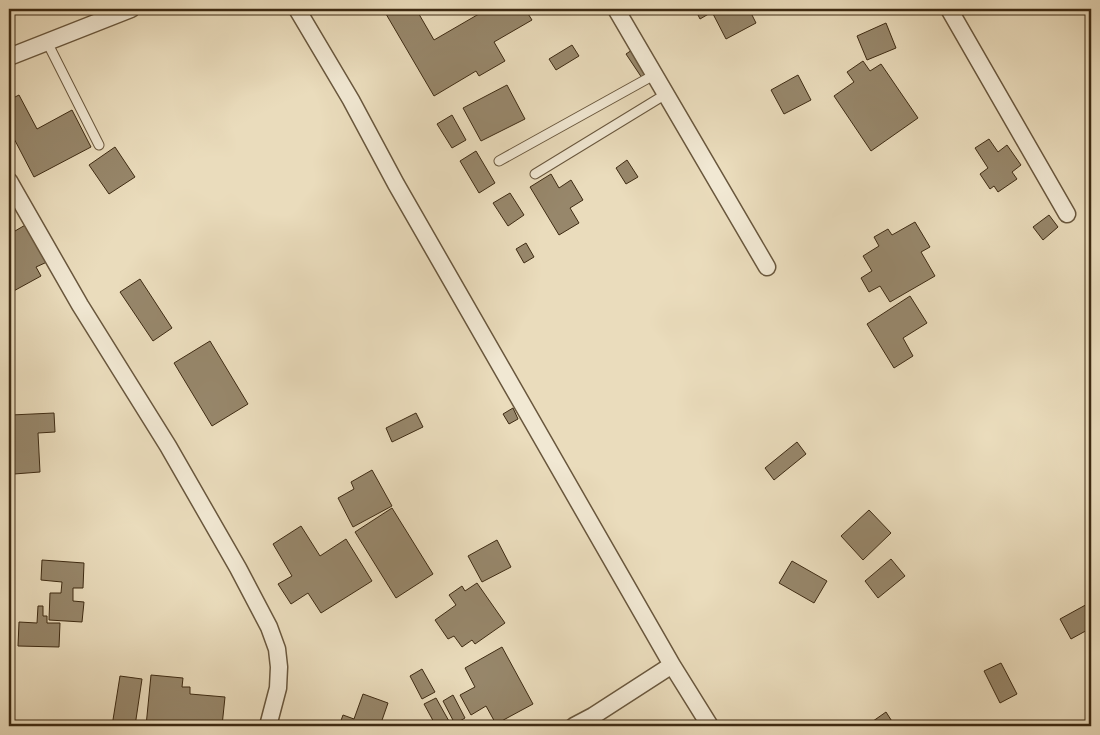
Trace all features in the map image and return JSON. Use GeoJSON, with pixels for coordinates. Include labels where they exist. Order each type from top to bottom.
{"type":"FeatureCollection","features":[{"type":"Feature","properties":{"kind":"street"},"geometry":{"type":"LineString","coordinates":[[9,57],[131,9]]}},
{"type":"Feature","properties":{"kind":"street"},"geometry":{"type":"LineString","coordinates":[[296,9],[351,100],[396,184],[672,665],[710,726]]}},
{"type":"Feature","properties":{"kind":"street"},"geometry":{"type":"LineString","coordinates":[[616,9],[767,268]]}},
{"type":"Feature","properties":{"kind":"street"},"geometry":{"type":"LineString","coordinates":[[949,9],[1067,214]]}},
{"type":"Feature","properties":{"kind":"street"},"geometry":{"type":"LineString","coordinates":[[9,182],[80,306],[168,446],[238,568],[269,627],[278,649],[279,667],[278,688],[268,726]]}},
{"type":"Feature","properties":{"kind":"street"},"geometry":{"type":"LineString","coordinates":[[574,726],[672,665]]}},
{"type":"Feature","properties":{"kind":"lane"},"geometry":{"type":"LineString","coordinates":[[47,42],[99,145]]}},
{"type":"Feature","properties":{"kind":"lane"},"geometry":{"type":"LineString","coordinates":[[499,161],[654,75]]}},
{"type":"Feature","properties":{"kind":"lane"},"geometry":{"type":"LineString","coordinates":[[535,174],[666,94]]}},
{"type":"Feature","properties":{"kind":"building"},"geometry":{"type":"Polygon","coordinates":[[[395,9],[416,9],[434,40],[484,11],[482,9],[525,9],[532,20],[494,42],[505,61],[479,76],[476,71],[434,96],[386,14],[395,9]]]}},
{"type":"Feature","properties":{"kind":"building"},"geometry":{"type":"Polygon","coordinates":[[[695,9],[742,9],[744,12],[749,9],[756,23],[726,39],[712,12],[700,19],[695,9]]]}},
{"type":"Feature","properties":{"kind":"building"},"geometry":{"type":"Polygon","coordinates":[[[886,23],[896,48],[867,60],[857,36],[886,23]]]}},
{"type":"Feature","properties":{"kind":"building"},"geometry":{"type":"Polygon","coordinates":[[[572,45],[579,56],[556,70],[549,59],[572,45]]]}},
{"type":"Feature","properties":{"kind":"building"},"geometry":{"type":"Polygon","coordinates":[[[635,48],[651,72],[642,78],[626,54],[635,48]]]}},
{"type":"Feature","properties":{"kind":"building"},"geometry":{"type":"Polygon","coordinates":[[[863,61],[870,71],[881,64],[918,118],[871,151],[834,96],[854,82],[847,72],[863,61]]]}},
{"type":"Feature","properties":{"kind":"building"},"geometry":{"type":"Polygon","coordinates":[[[798,75],[811,100],[784,114],[771,90],[798,75]]]}},
{"type":"Feature","properties":{"kind":"building"},"geometry":{"type":"Polygon","coordinates":[[[507,85],[525,119],[481,141],[463,108],[507,85]]]}},
{"type":"Feature","properties":{"kind":"building"},"geometry":{"type":"Polygon","coordinates":[[[19,95],[37,129],[72,110],[91,147],[34,177],[9,129],[9,100],[19,95]]]}},
{"type":"Feature","properties":{"kind":"building"},"geometry":{"type":"Polygon","coordinates":[[[452,115],[466,140],[452,148],[437,124],[452,115]]]}},
{"type":"Feature","properties":{"kind":"building"},"geometry":{"type":"Polygon","coordinates":[[[989,139],[998,152],[1007,145],[1021,165],[1012,172],[1017,179],[998,192],[994,186],[990,189],[980,174],[988,168],[975,148],[989,139]]]}},
{"type":"Feature","properties":{"kind":"building"},"geometry":{"type":"Polygon","coordinates":[[[115,147],[135,177],[109,194],[89,165],[115,147]]]}},
{"type":"Feature","properties":{"kind":"building"},"geometry":{"type":"Polygon","coordinates":[[[476,151],[495,183],[479,193],[460,161],[476,151]]]}},
{"type":"Feature","properties":{"kind":"building"},"geometry":{"type":"Polygon","coordinates":[[[627,160],[638,177],[626,184],[616,168],[627,160]]]}},
{"type":"Feature","properties":{"kind":"building"},"geometry":{"type":"Polygon","coordinates":[[[551,174],[559,188],[571,180],[583,200],[570,208],[579,223],[559,235],[530,187],[551,174]]]}},
{"type":"Feature","properties":{"kind":"building"},"geometry":{"type":"Polygon","coordinates":[[[510,193],[524,215],[508,226],[493,203],[510,193]]]}},
{"type":"Feature","properties":{"kind":"building"},"geometry":{"type":"Polygon","coordinates":[[[1049,215],[1058,227],[1043,240],[1033,227],[1049,215]]]}},
{"type":"Feature","properties":{"kind":"building"},"geometry":{"type":"Polygon","coordinates":[[[9,222],[15,231],[27,224],[47,262],[36,267],[41,276],[10,293],[13,299],[9,301],[9,222]]]}},
{"type":"Feature","properties":{"kind":"building"},"geometry":{"type":"Polygon","coordinates":[[[915,222],[930,247],[921,252],[935,276],[890,302],[880,286],[869,292],[861,278],[872,271],[863,256],[879,246],[874,237],[888,229],[892,235],[915,222]]]}},
{"type":"Feature","properties":{"kind":"building"},"geometry":{"type":"Polygon","coordinates":[[[526,243],[534,257],[524,263],[516,249],[526,243]]]}},
{"type":"Feature","properties":{"kind":"building"},"geometry":{"type":"Polygon","coordinates":[[[140,279],[172,328],[153,341],[120,292],[140,279]]]}},
{"type":"Feature","properties":{"kind":"building"},"geometry":{"type":"Polygon","coordinates":[[[910,296],[927,323],[903,338],[913,356],[894,368],[867,324],[910,296]]]}},
{"type":"Feature","properties":{"kind":"building"},"geometry":{"type":"Polygon","coordinates":[[[210,341],[248,404],[212,426],[174,363],[210,341]]]}},
{"type":"Feature","properties":{"kind":"building"},"geometry":{"type":"Polygon","coordinates":[[[513,408],[518,419],[509,424],[503,414],[513,408]]]}},
{"type":"Feature","properties":{"kind":"building"},"geometry":{"type":"Polygon","coordinates":[[[54,413],[55,432],[38,433],[40,472],[14,474],[11,415],[54,413]]]}},
{"type":"Feature","properties":{"kind":"building"},"geometry":{"type":"Polygon","coordinates":[[[416,413],[423,427],[392,442],[386,428],[416,413]]]}},
{"type":"Feature","properties":{"kind":"building"},"geometry":{"type":"Polygon","coordinates":[[[797,442],[806,454],[774,480],[765,468],[797,442]]]}},
{"type":"Feature","properties":{"kind":"building"},"geometry":{"type":"Polygon","coordinates":[[[372,470],[392,506],[353,527],[338,498],[354,489],[351,482],[372,470]]]}},
{"type":"Feature","properties":{"kind":"building"},"geometry":{"type":"Polygon","coordinates":[[[392,508],[433,574],[396,598],[355,532],[392,508]]]}},
{"type":"Feature","properties":{"kind":"building"},"geometry":{"type":"Polygon","coordinates":[[[869,510],[891,533],[863,560],[841,536],[869,510]]]}},
{"type":"Feature","properties":{"kind":"building"},"geometry":{"type":"Polygon","coordinates":[[[301,526],[320,556],[346,539],[372,581],[321,613],[308,593],[291,604],[278,584],[292,576],[273,544],[301,526]]]}},
{"type":"Feature","properties":{"kind":"building"},"geometry":{"type":"Polygon","coordinates":[[[497,540],[511,567],[482,582],[468,556],[497,540]]]}},
{"type":"Feature","properties":{"kind":"building"},"geometry":{"type":"Polygon","coordinates":[[[891,559],[905,576],[878,598],[865,581],[891,559]]]}},
{"type":"Feature","properties":{"kind":"building"},"geometry":{"type":"Polygon","coordinates":[[[42,560],[84,563],[83,588],[73,588],[73,601],[84,602],[82,622],[49,620],[50,593],[61,593],[62,582],[41,580],[42,560]]]}},
{"type":"Feature","properties":{"kind":"building"},"geometry":{"type":"Polygon","coordinates":[[[792,561],[827,581],[814,603],[779,583],[792,561]]]}},
{"type":"Feature","properties":{"kind":"building"},"geometry":{"type":"Polygon","coordinates":[[[477,583],[505,623],[475,644],[472,640],[462,647],[454,636],[448,639],[435,620],[456,605],[449,595],[462,586],[465,591],[477,583]]]}},
{"type":"Feature","properties":{"kind":"building"},"geometry":{"type":"Polygon","coordinates":[[[1091,602],[1091,628],[1071,639],[1060,619],[1091,602]]]}},
{"type":"Feature","properties":{"kind":"building"},"geometry":{"type":"Polygon","coordinates":[[[38,606],[43,606],[43,616],[47,616],[47,623],[60,623],[59,647],[18,646],[19,622],[37,623],[38,606]]]}},
{"type":"Feature","properties":{"kind":"building"},"geometry":{"type":"Polygon","coordinates":[[[502,647],[533,704],[496,724],[486,706],[471,715],[460,695],[475,687],[465,668],[502,647]]]}},
{"type":"Feature","properties":{"kind":"building"},"geometry":{"type":"Polygon","coordinates":[[[1001,663],[1017,694],[1000,703],[984,671],[1001,663]]]}},
{"type":"Feature","properties":{"kind":"building"},"geometry":{"type":"Polygon","coordinates":[[[422,669],[435,692],[422,699],[410,676],[422,669]]]}},
{"type":"Feature","properties":{"kind":"building"},"geometry":{"type":"Polygon","coordinates":[[[151,675],[183,678],[182,687],[190,687],[190,694],[225,697],[222,726],[146,726],[151,675]]]}},
{"type":"Feature","properties":{"kind":"building"},"geometry":{"type":"Polygon","coordinates":[[[120,676],[142,679],[135,726],[112,726],[120,676]]]}},
{"type":"Feature","properties":{"kind":"building"},"geometry":{"type":"Polygon","coordinates":[[[363,694],[388,703],[380,726],[339,726],[343,715],[354,719],[363,694]]]}},
{"type":"Feature","properties":{"kind":"building"},"geometry":{"type":"Polygon","coordinates":[[[453,695],[465,718],[455,724],[443,701],[453,695]]]}},
{"type":"Feature","properties":{"kind":"building"},"geometry":{"type":"Polygon","coordinates":[[[436,698],[450,723],[445,726],[436,726],[424,704],[436,698]]]}},
{"type":"Feature","properties":{"kind":"building"},"geometry":{"type":"Polygon","coordinates":[[[886,712],[895,726],[866,726],[886,712]]]}},
{"type":"Feature","properties":{"kind":"building"},"geometry":{"type":"Polygon","coordinates":[[[323,721],[338,726],[321,726],[323,721]]]}},
{"type":"Feature","properties":{"kind":"building"},"geometry":{"type":"Polygon","coordinates":[[[53,722],[63,723],[63,726],[53,726],[53,722]]]}}]}
